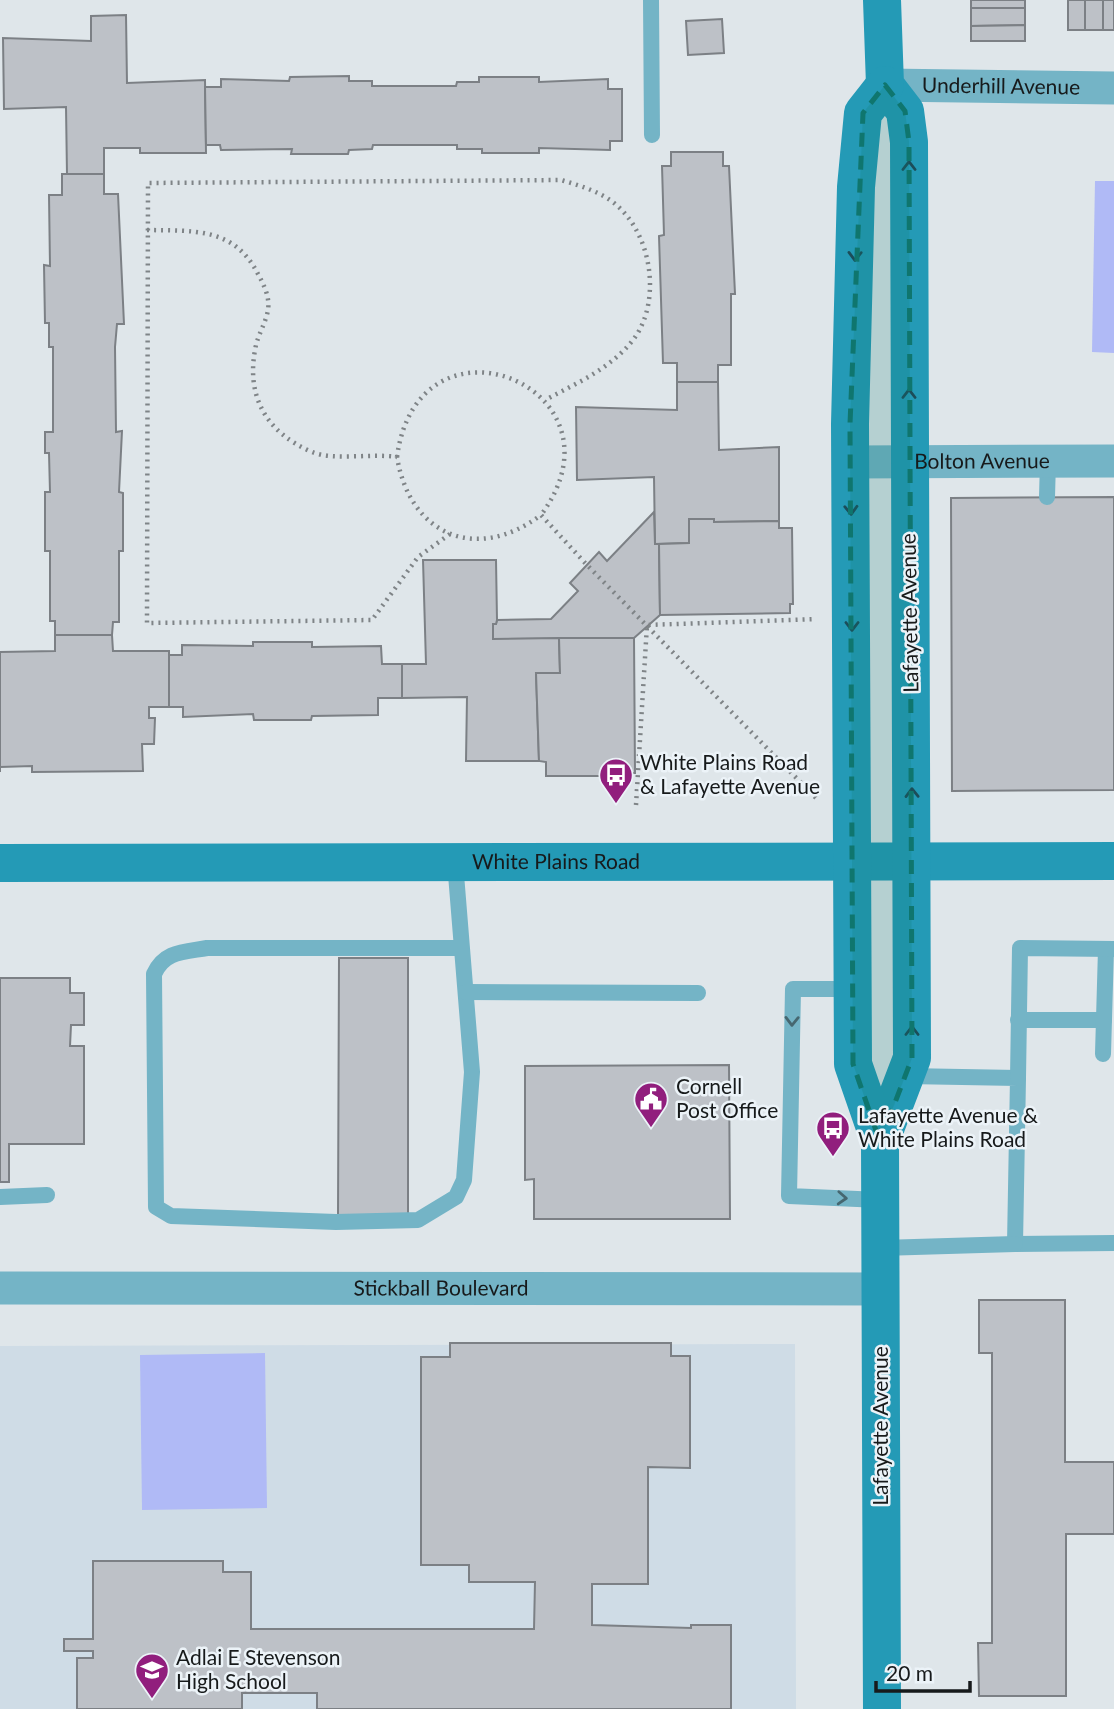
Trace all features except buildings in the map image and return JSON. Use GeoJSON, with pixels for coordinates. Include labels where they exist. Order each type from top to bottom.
{"type":"FeatureCollection","features":[{"type":"Feature","properties":{"kind":"street"},"geometry":{"type":"LineString","coordinates":[[882,0],[885,85]]}},
{"type":"Feature","properties":{"kind":"street","name":"Underhill Avenue"},"geometry":{"type":"LineString","coordinates":[[885,85],[1114,88]]}},
{"type":"Feature","properties":{"kind":"street","name":"Lafayette Avenue"},"geometry":{"type":"LineString","coordinates":[[880,1142],[912,1058],[913,861],[909,142],[905,111],[885,85],[863,113],[859,159],[851,462],[853,1064],[880,1142],[881,1709]]}},
{"type":"Feature","properties":{"kind":"street","name":"Bolton Avenue"},"geometry":{"type":"LineString","coordinates":[[851,462],[1114,461]]}},
{"type":"Feature","properties":{"kind":"street","name":"White Plains Road"},"geometry":{"type":"LineString","coordinates":[[0,863],[1114,861]]}},
{"type":"Feature","properties":{"kind":"street","name":"Stickball Boulevard"},"geometry":{"type":"LineString","coordinates":[[0,1288],[880,1289]]}},
{"type":"Feature","properties":{"kind":"lane"},"geometry":{"type":"LineString","coordinates":[[651,0],[652,135]]}},
{"type":"Feature","properties":{"kind":"lane"},"geometry":{"type":"LineString","coordinates":[[1047,497],[1048,461]]}},
{"type":"Feature","properties":{"kind":"lane"},"geometry":{"type":"LineString","coordinates":[[455,862],[463,948],[472,1072],[464,1180],[456,1197],[418,1220],[336,1222],[171,1216],[156,1207],[154,988],[159,962],[175,953],[207,948],[463,948]]}},
{"type":"Feature","properties":{"kind":"lane"},"geometry":{"type":"LineString","coordinates":[[1015,1244],[1020,948],[1110,949],[1103,1054]]}},
{"type":"Feature","properties":{"kind":"lane"},"geometry":{"type":"LineString","coordinates":[[853,989],[793,989],[789,1196],[880,1200]]}},
{"type":"Feature","properties":{"kind":"lane"},"geometry":{"type":"LineString","coordinates":[[466,992],[698,993]]}},
{"type":"Feature","properties":{"kind":"lane"},"geometry":{"type":"LineString","coordinates":[[1018,1020],[1104,1020]]}},
{"type":"Feature","properties":{"kind":"lane"},"geometry":{"type":"LineString","coordinates":[[906,1076],[1018,1078]]}},
{"type":"Feature","properties":{"kind":"lane"},"geometry":{"type":"LineString","coordinates":[[0,1197],[47,1195]]}},
{"type":"Feature","properties":{"kind":"lane"},"geometry":{"type":"LineString","coordinates":[[880,1248],[1114,1243]]}},
{"type":"Feature","properties":{"kind":"path"},"geometry":{"type":"LineString","coordinates":[[450,534],[418,557],[372,621],[147,623],[148,183],[561,180],[586,187],[613,201],[631,225],[643,248],[650,274],[649,308],[635,338],[615,360],[545,400]]}},
{"type":"Feature","properties":{"kind":"path"},"geometry":{"type":"LineString","coordinates":[[147,230],[202,232],[224,239],[249,256],[266,289],[268,309],[256,344],[251,382],[270,424],[291,442],[316,453],[373,453],[397,457]]}},
{"type":"Feature","properties":{"kind":"path"},"geometry":{"type":"LineString","coordinates":[[477,371],[502,373],[526,383],[545,400],[559,422],[565,459],[564,472],[556,495],[541,515],[521,530],[498,539],[474,540],[450,534],[428,522],[411,503],[401,481],[397,457],[400,432],[411,408],[429,389],[451,376],[477,371]]}},
{"type":"Feature","properties":{"kind":"path"},"geometry":{"type":"LineString","coordinates":[[541,515],[823,806]]}},
{"type":"Feature","properties":{"kind":"path"},"geometry":{"type":"LineString","coordinates":[[647,625],[823,619]]}},
{"type":"Feature","properties":{"kind":"path"},"geometry":{"type":"LineString","coordinates":[[636,805],[647,625]]}},
{"type":"Feature","properties":{"kind":"highlighted area"},"geometry":{"type":"Polygon","coordinates":[[[885,85],[905,111],[909,142],[912,1058],[880,1142],[853,1064],[850,424],[863,113],[885,85]]]}},
{"type":"Feature","properties":{"kind":"shaded area"},"geometry":{"type":"Polygon","coordinates":[[[1095,181],[1114,181],[1114,353],[1092,352],[1095,181]]]}},
{"type":"Feature","properties":{"kind":"shaded area"},"geometry":{"type":"Polygon","coordinates":[[[795,1344],[796,1709],[0,1709],[0,1346],[795,1344]]]}},
{"type":"Feature","properties":{"kind":"shaded area"},"geometry":{"type":"Polygon","coordinates":[[[265,1353],[267,1508],[142,1510],[140,1355],[265,1353]]]}},
{"type":"Feature","properties":{"kind":"place","name":"White Plains Road & Lafayette Avenue"},"geometry":{"type":"Point","coordinates":[616,805]}},
{"type":"Feature","properties":{"kind":"place","name":"Cornell Post Office"},"geometry":{"type":"Point","coordinates":[651,1129]}},
{"type":"Feature","properties":{"kind":"place","name":"Lafayette Avenue & White Plains Road"},"geometry":{"type":"Point","coordinates":[833,1158]}},
{"type":"Feature","properties":{"kind":"place","name":"Adlai E Stevenson High School"},"geometry":{"type":"Point","coordinates":[152,1700]}}]}
